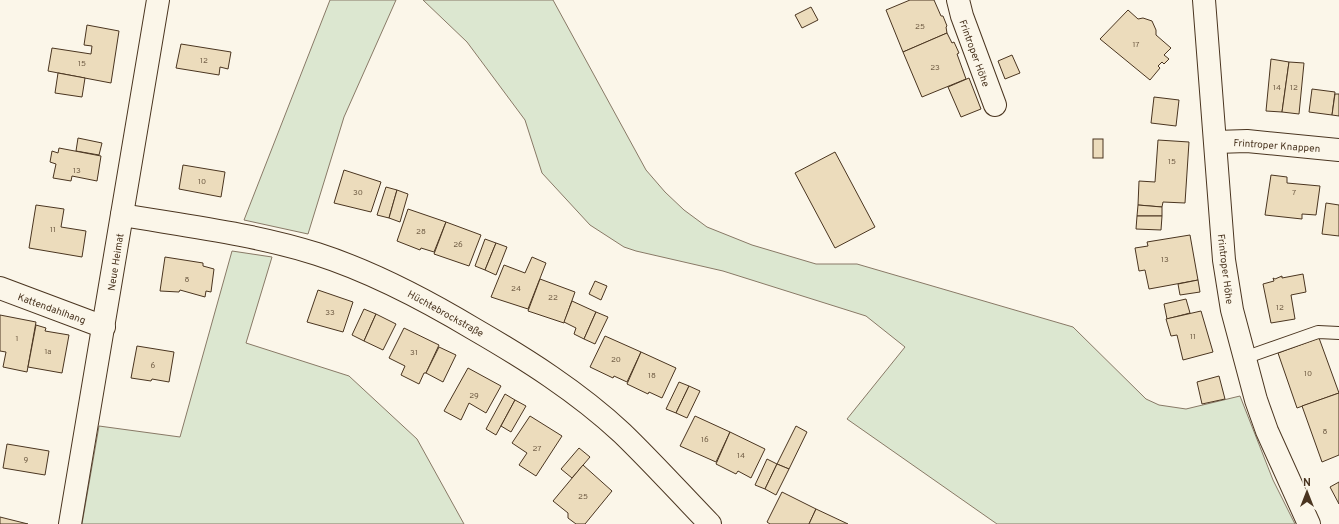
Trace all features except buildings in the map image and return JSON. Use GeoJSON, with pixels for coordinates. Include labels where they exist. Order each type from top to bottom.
{"type":"FeatureCollection","features":[{"type":"Feature","properties":{"kind":"street","name":"Neue Heimat"},"geometry":{"type":"LineString","coordinates":[[70,524],[158,0]]}},
{"type":"Feature","properties":{"kind":"street","name":"Frintroper Höhe"},"geometry":{"type":"LineString","coordinates":[[958,0],[962,16],[995,105]]}},
{"type":"Feature","properties":{"kind":"street","name":"Frintroper Höhe"},"geometry":{"type":"LineString","coordinates":[[1204,0],[1224,260],[1232,310],[1244,358],[1267,431],[1309,524]]}},
{"type":"Feature","properties":{"kind":"street","name":"Frintroper Knappen"},"geometry":{"type":"LineString","coordinates":[[1216,142],[1247,141],[1339,150]]}},
{"type":"Feature","properties":{"kind":"street","name":"Hüchtebrockstraße"},"geometry":{"type":"LineString","coordinates":[[122,215],[255,238],[316,254],[371,274],[427,301],[515,352],[570,390],[621,433],[710,524]]}},
{"type":"Feature","properties":{"kind":"street","name":"Kattendahlhang"},"geometry":{"type":"LineString","coordinates":[[0,288],[104,327]]}},
{"type":"Feature","properties":{"kind":"lane"},"geometry":{"type":"LineString","coordinates":[[1244,358],[1318,332],[1339,333]]}},
{"type":"Feature","properties":{"kind":"green space"},"geometry":{"type":"Polygon","coordinates":[[[330,0],[396,0],[344,117],[308,234],[244,220],[330,0]]]}},
{"type":"Feature","properties":{"kind":"green space"},"geometry":{"type":"Polygon","coordinates":[[[423,0],[553,0],[646,170],[665,192],[684,210],[707,227],[752,245],[816,264],[857,264],[1073,327],[1146,399],[1159,405],[1186,409],[1240,396],[1273,480],[1295,524],[997,524],[847,419],[905,347],[866,316],[723,271],[636,251],[624,247],[590,225],[542,173],[525,120],[467,42],[423,0]]]}},
{"type":"Feature","properties":{"kind":"green space"},"geometry":{"type":"Polygon","coordinates":[[[232,251],[272,257],[246,343],[349,376],[417,439],[464,524],[82,524],[99,426],[180,437],[232,251]]]}}]}
